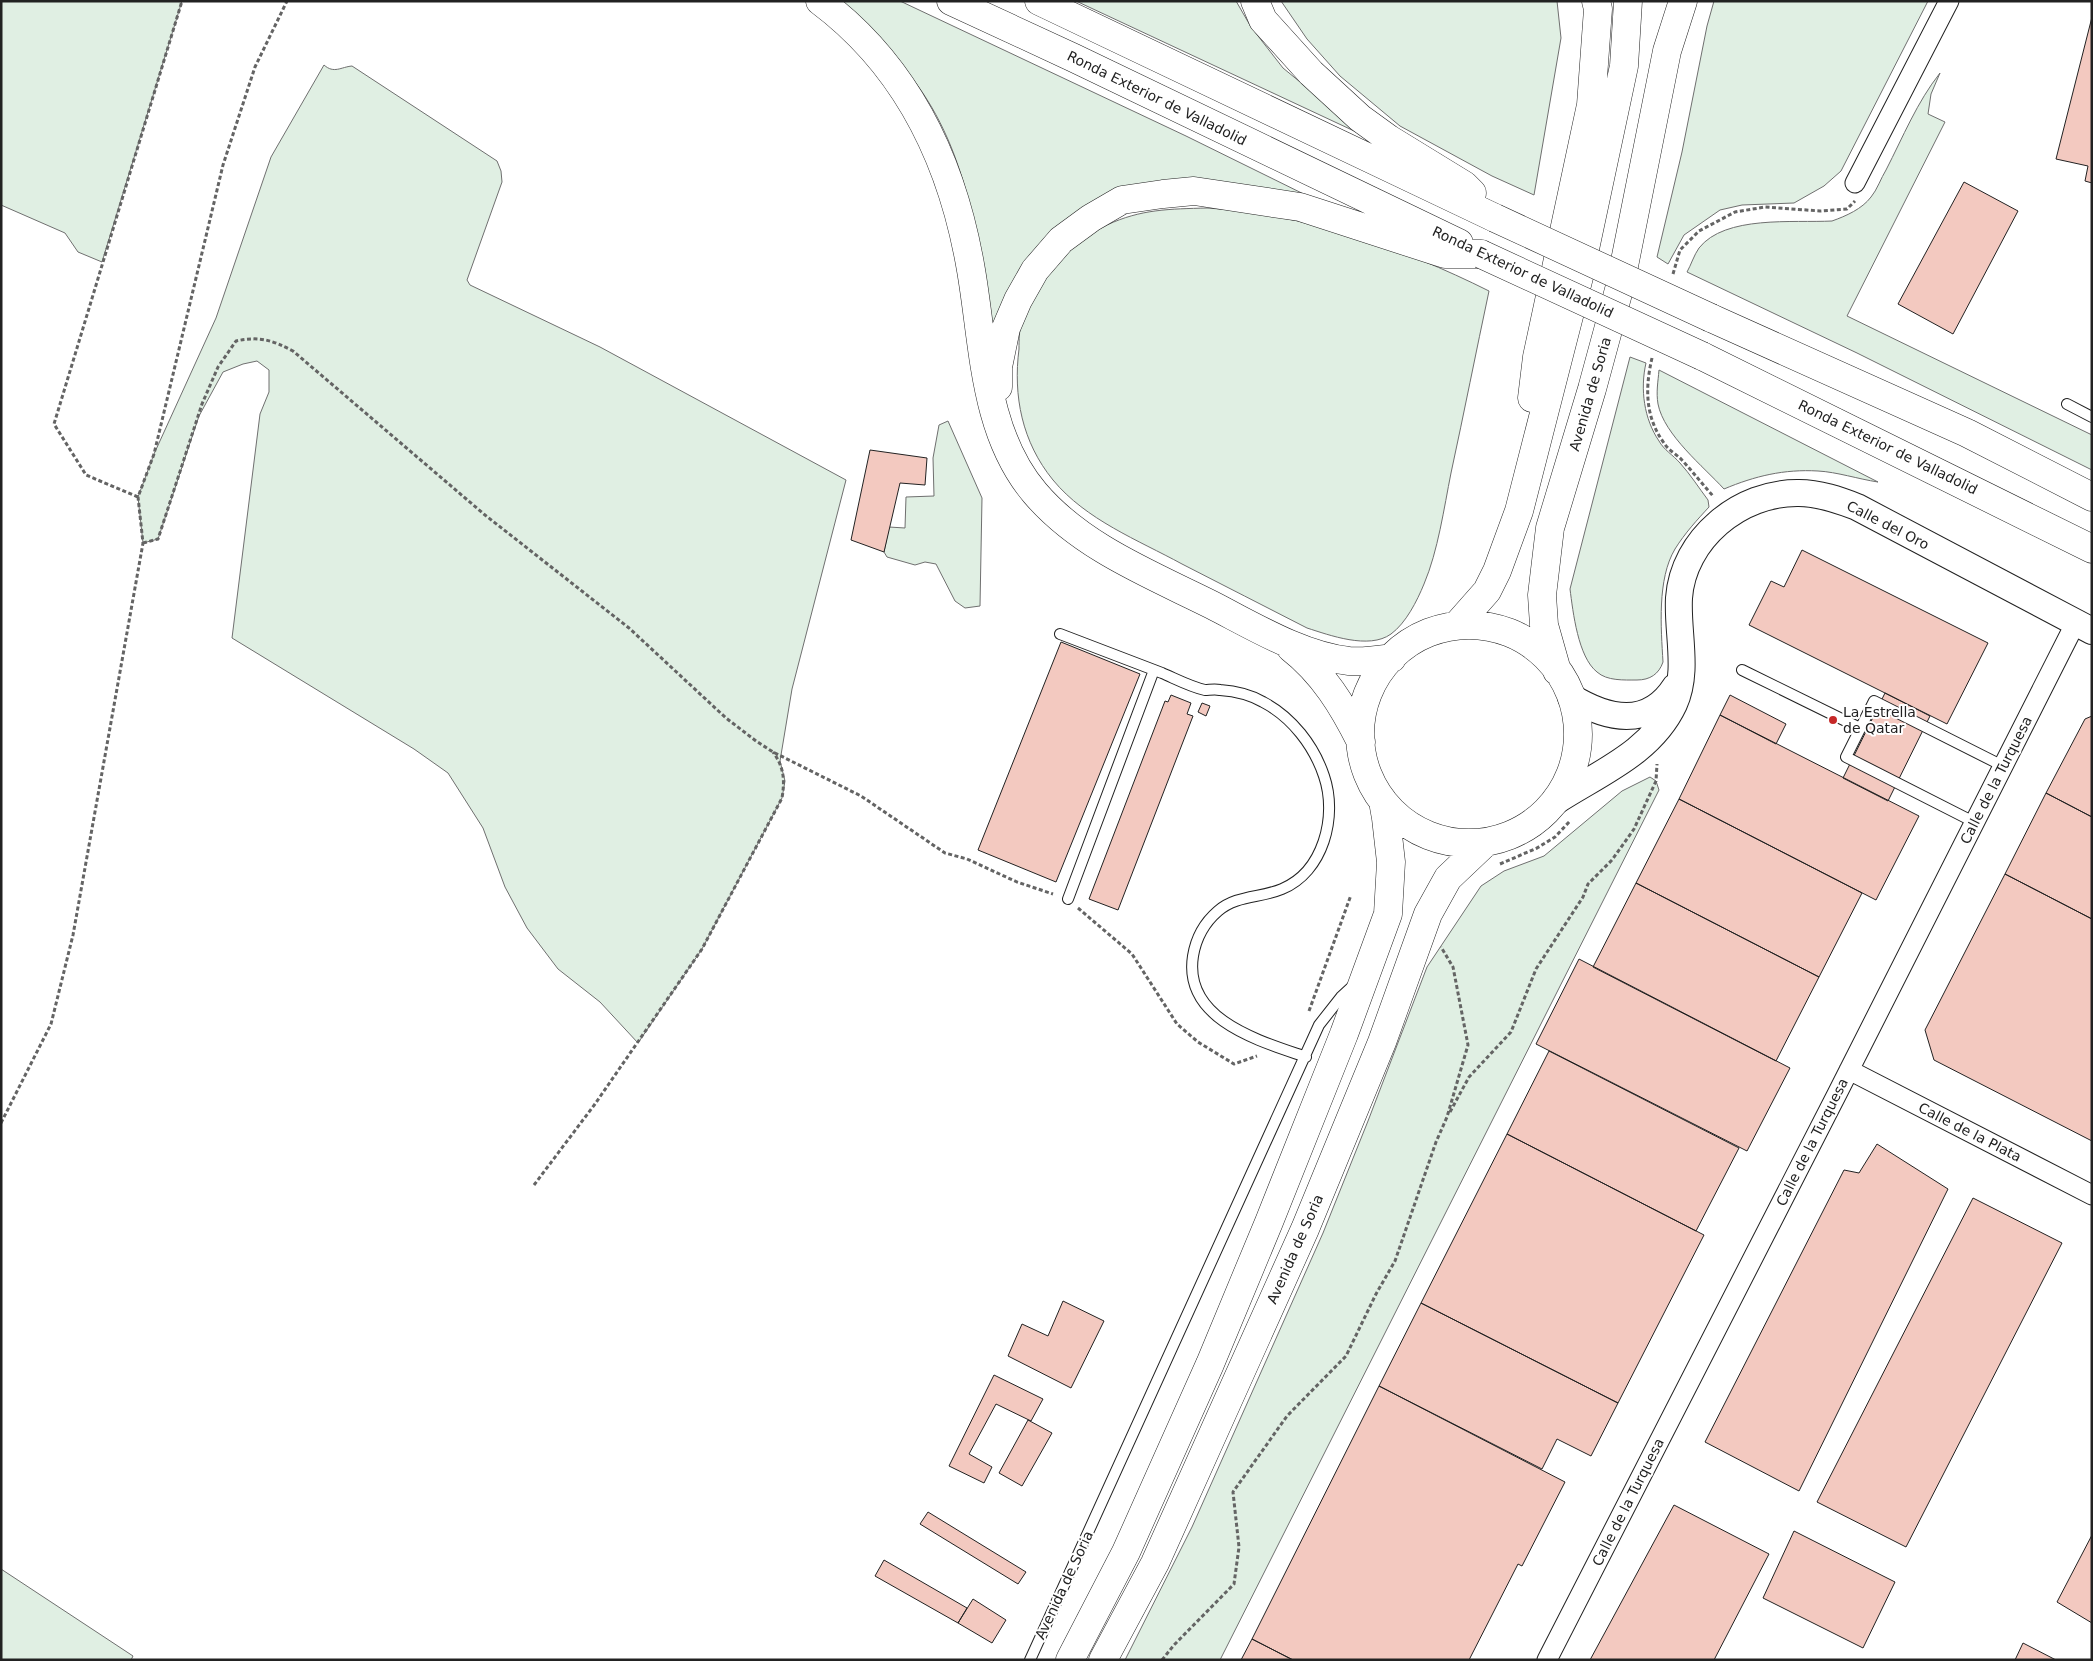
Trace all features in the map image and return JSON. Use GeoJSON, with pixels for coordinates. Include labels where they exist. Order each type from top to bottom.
{"type":"FeatureCollection","features":[{"type":"Feature","properties":{"kind":"highway"},"geometry":{"type":"LineString","coordinates":[[820,1],[847,22],[902,84],[923,120],[949,178],[971,269],[987,384],[1002,433],[1016,464],[1033,491],[1056,516],[1093,544],[1278,638],[1320,654],[1349,661],[1392,658]]}},
{"type":"Feature","properties":{"kind":"highway","name":"Ronda Exterior de Valladolid"},"geometry":{"type":"LineString","coordinates":[[951,1],[1074,58],[1481,254],[1702,356],[2092,549]]}},
{"type":"Feature","properties":{"kind":"highway"},"geometry":{"type":"LineString","coordinates":[[1039,1],[1495,218],[1967,433],[2092,497]]}},
{"type":"Feature","properties":{"kind":"highway"},"geometry":{"type":"LineString","coordinates":[[1255,1],[1263,20],[1311,73],[1360,118],[1389,139],[1464,185],[1495,218]]}},
{"type":"Feature","properties":{"kind":"highway"},"geometry":{"type":"LineString","coordinates":[[1519,511],[1537,357],[1591,105],[1598,9],[1596,1]]}},
{"type":"Feature","properties":{"kind":"highway"},"geometry":{"type":"LineString","coordinates":[[1458,626],[1487,590],[1497,571],[1519,511],[1579,277],[1624,66],[1628,1]]}},
{"type":"Feature","properties":{"kind":"highway","name":"Avenida de Soria"},"geometry":{"type":"LineString","coordinates":[[1556,671],[1544,624],[1542,595],[1550,528],[1592,389],[1620,286],[1667,51],[1683,1]]}},
{"type":"Feature","properties":{"kind":"highway"},"geometry":{"type":"LineString","coordinates":[[1002,433],[998,368],[1006,328],[1018,300],[1035,270],[1061,240],[1091,218],[1122,200],[1194,191],[1300,207],[1445,254],[1481,254]]}},
{"type":"Feature","properties":{"kind":"highway"},"geometry":{"type":"LineString","coordinates":[[1070,1660],[1126,1552],[1210,1364],[1269,1222],[1388,914],[1391,862],[1386,818],[1382,801],[1367,774],[1361,742],[1362,716],[1369,692],[1375,680],[1392,658],[1417,639],[1433,630],[1458,626],[1484,626],[1513,635],[1536,650],[1556,671],[1570,697],[1577,722],[1576,758],[1569,779],[1556,801],[1533,823],[1511,836],[1486,842],[1452,842],[1422,832],[1398,816],[1382,801]]}},
{"type":"Feature","properties":{"kind":"highway"},"geometry":{"type":"LineString","coordinates":[[1278,638],[1305,658],[1317,672],[1338,700],[1361,742]]}},
{"type":"Feature","properties":{"kind":"highway","name":"Avenida de Soria"},"geometry":{"type":"LineString","coordinates":[[1103,1660],[1155,1563],[1305,1229],[1382,1042],[1428,914],[1448,878],[1486,842]]}},
{"type":"Feature","properties":{"kind":"street"},"geometry":{"type":"LineString","coordinates":[[1858,190],[1949,1]]}},
{"type":"Feature","properties":{"kind":"street","name":"Calle del Oro"},"geometry":{"type":"LineString","coordinates":[[1556,801],[1628,758],[1656,733],[1675,702],[1680,677],[1682,655],[1679,598],[1686,567],[1704,536],[1727,516],[1748,504],[1779,494],[1800,493],[1834,498],[1858,507],[2084,627]]}},
{"type":"Feature","properties":{"kind":"street","name":"Calle de la Turquesa"},"geometry":{"type":"LineString","coordinates":[[1547,1660],[2003,766],[2084,627]]}},
{"type":"Feature","properties":{"kind":"street"},"geometry":{"type":"LineString","coordinates":[[1570,697],[1597,712],[1616,716],[1632,716],[1649,711],[1670,694],[1680,677]]}},
{"type":"Feature","properties":{"kind":"street","name":"Calle de la Plata"},"geometry":{"type":"LineString","coordinates":[[1849,1070],[2092,1195]]}},
{"type":"Feature","properties":{"kind":"lane"},"geometry":{"type":"LineString","coordinates":[[2067,404],[2092,417]]}},
{"type":"Feature","properties":{"kind":"lane"},"geometry":{"type":"LineString","coordinates":[[1060,634],[1205,690],[1230,691],[1263,702],[1292,724],[1309,744],[1319,762],[1326,781],[1329,800],[1329,813],[1322,844],[1314,863],[1292,885],[1268,894],[1240,899],[1219,910],[1200,934],[1194,946],[1192,971],[1199,993],[1211,1012],[1234,1028],[1272,1045],[1306,1057]]}},
{"type":"Feature","properties":{"kind":"lane"},"geometry":{"type":"LineString","coordinates":[[1068,899],[1154,670]]}},
{"type":"Feature","properties":{"kind":"lane"},"geometry":{"type":"LineString","coordinates":[[1742,670],[1860,728]]}},
{"type":"Feature","properties":{"kind":"lane"},"geometry":{"type":"LineString","coordinates":[[1974,822],[1846,757],[1860,728],[1874,701],[2003,766]]}},
{"type":"Feature","properties":{"kind":"lane","name":"Avenida de Soria"},"geometry":{"type":"LineString","coordinates":[[1030,1660],[1319,1025],[1341,996],[1365,977]]}},
{"type":"Feature","properties":{"kind":"path"},"geometry":{"type":"LineString","coordinates":[[138,497],[86,475],[54,424],[182,1]]}},
{"type":"Feature","properties":{"kind":"path"},"geometry":{"type":"LineString","coordinates":[[1,1123],[51,1024],[73,935],[143,543],[138,497],[154,454],[223,165],[255,67],[287,1]]}},
{"type":"Feature","properties":{"kind":"path"},"geometry":{"type":"LineString","coordinates":[[1673,275],[1680,250],[1699,231],[1735,212],[1765,208],[1820,211],[1847,209],[1858,190]]}},
{"type":"Feature","properties":{"kind":"path"},"geometry":{"type":"LineString","coordinates":[[143,543],[158,539],[202,404],[218,367],[236,341],[250,338],[271,340],[292,351],[485,515],[629,628],[726,718],[773,752],[861,796],[945,853],[967,858],[1017,882],[1068,899],[1132,954],[1178,1024],[1198,1042],[1234,1064],[1260,1055],[1272,1045]]}},
{"type":"Feature","properties":{"kind":"path"},"geometry":{"type":"LineString","coordinates":[[1654,351],[1647,380],[1646,402],[1655,427],[1664,444],[1717,500]]}},
{"type":"Feature","properties":{"kind":"path"},"geometry":{"type":"LineString","coordinates":[[534,1185],[596,1104],[702,949],[782,798],[785,781],[780,762],[773,752]]}},
{"type":"Feature","properties":{"kind":"path"},"geometry":{"type":"LineString","coordinates":[[1162,1660],[1174,1645],[1234,1584],[1239,1547],[1233,1492],[1288,1416],[1346,1356],[1394,1261],[1433,1150],[1447,1117],[1469,1078],[1511,1032],[1536,969],[1583,896],[1588,884],[1612,860],[1634,829],[1656,781],[1657,758]]}},
{"type":"Feature","properties":{"kind":"path"},"geometry":{"type":"LineString","coordinates":[[1308,1012],[1351,895]]}},
{"type":"Feature","properties":{"kind":"path"},"geometry":{"type":"LineString","coordinates":[[1437,940],[1452,967],[1468,1044],[1447,1117]]}},
{"type":"Feature","properties":{"kind":"green space"},"geometry":{"type":"Polygon","coordinates":[[[1,1],[182,1],[102,262],[78,252],[65,233],[1,205],[1,1]]]}},
{"type":"Feature","properties":{"kind":"green space"},"geometry":{"type":"Polygon","coordinates":[[[838,1],[900,1],[1186,136],[1328,206],[1181,181],[1149,183],[1118,192],[988,342],[976,238],[960,170],[947,138],[932,107],[912,78],[877,38],[838,1]]]}},
{"type":"Feature","properties":{"kind":"green space"},"geometry":{"type":"Polygon","coordinates":[[[1076,1],[1236,1],[1251,27],[1283,68],[1367,137],[1076,1]]]}},
{"type":"Feature","properties":{"kind":"green space"},"geometry":{"type":"Polygon","coordinates":[[[1281,1],[1557,1],[1561,38],[1534,195],[1492,176],[1400,126],[1340,76],[1307,39],[1281,1]]]}},
{"type":"Feature","properties":{"kind":"green space"},"geometry":{"type":"Polygon","coordinates":[[[1714,1],[1928,1],[1841,171],[1824,186],[1794,203],[1742,205],[1720,210],[1684,235],[1668,264],[1657,257],[1682,152],[1707,26],[1714,1]]]}},
{"type":"Feature","properties":{"kind":"green space"},"geometry":{"type":"Polygon","coordinates":[[[324,65],[334,70],[352,66],[497,161],[501,171],[502,182],[467,280],[470,285],[600,347],[846,480],[792,689],[780,761],[785,781],[782,798],[702,949],[638,1043],[600,1002],[558,969],[527,928],[505,887],[483,828],[448,773],[414,749],[232,638],[260,414],[269,392],[269,370],[257,361],[223,372],[199,416],[158,539],[143,543],[138,497],[154,454],[216,318],[271,157],[324,65]]]}},
{"type":"Feature","properties":{"kind":"green space"},"geometry":{"type":"Polygon","coordinates":[[[1940,73],[1931,94],[1928,114],[1945,122],[1847,316],[2092,435],[2092,470],[1857,353],[1687,272],[1699,248],[1711,237],[1725,230],[1742,225],[1761,223],[1832,221],[1858,209],[1875,191],[1917,108],[1940,73]]]}},
{"type":"Feature","properties":{"kind":"green space"},"geometry":{"type":"Polygon","coordinates":[[[1207,208],[1244,211],[1280,217],[1352,235],[1422,260],[1489,291],[1433,558],[1424,584],[1410,611],[1391,634],[1382,639],[1372,641],[1349,640],[1307,628],[1113,528],[1081,507],[1053,480],[1042,465],[1027,434],[1022,418],[1017,384],[1020,328],[1036,292],[1055,265],[1066,253],[1092,233],[1120,220],[1156,211],[1207,208]]]}},
{"type":"Feature","properties":{"kind":"green space"},"geometry":{"type":"Polygon","coordinates":[[[1630,357],[1646,363],[1643,383],[1645,404],[1654,432],[1663,447],[1691,476],[1708,500],[1709,507],[1683,538],[1669,561],[1661,604],[1663,662],[1653,676],[1637,680],[1606,677],[1597,672],[1591,665],[1581,645],[1570,589],[1630,357]]]}},
{"type":"Feature","properties":{"kind":"green space"},"geometry":{"type":"Polygon","coordinates":[[[1659,370],[1878,482],[1825,472],[1793,471],[1758,477],[1724,489],[1676,439],[1668,427],[1658,404],[1659,370]]]}},
{"type":"Feature","properties":{"kind":"green space"},"geometry":{"type":"Polygon","coordinates":[[[948,421],[982,498],[980,606],[965,608],[955,601],[936,564],[925,562],[915,565],[887,557],[884,552],[889,527],[905,528],[906,497],[934,496],[933,458],[939,425],[948,421]]]}},
{"type":"Feature","properties":{"kind":"green space"},"geometry":{"type":"Polygon","coordinates":[[[1650,777],[1656,781],[1659,790],[1220,1660],[1125,1660],[1192,1527],[1323,1233],[1427,967],[1481,886],[1504,871],[1544,856],[1622,791],[1650,777]]]}},
{"type":"Feature","properties":{"kind":"green space"},"geometry":{"type":"Polygon","coordinates":[[[1,1569],[133,1656],[131,1660],[1,1660],[1,1569]]]}},
{"type":"Feature","properties":{"kind":"building"},"geometry":{"type":"Polygon","coordinates":[[[2092,17],[2092,183],[2085,181],[2088,166],[2056,159],[2092,17]]]}},
{"type":"Feature","properties":{"kind":"building"},"geometry":{"type":"Polygon","coordinates":[[[1964,182],[2018,211],[1953,334],[1898,304],[1964,182]]]}},
{"type":"Feature","properties":{"kind":"building"},"geometry":{"type":"Polygon","coordinates":[[[870,450],[927,458],[925,485],[900,483],[884,552],[851,540],[870,450]]]}},
{"type":"Feature","properties":{"kind":"building"},"geometry":{"type":"Polygon","coordinates":[[[1802,550],[1988,643],[1947,724],[1749,625],[1771,581],[1784,587],[1802,550]]]}},
{"type":"Feature","properties":{"kind":"building"},"geometry":{"type":"Polygon","coordinates":[[[1061,642],[1140,674],[1056,882],[978,850],[1061,642]]]}},
{"type":"Feature","properties":{"kind":"building"},"geometry":{"type":"Polygon","coordinates":[[[1885,693],[1930,716],[1888,801],[1843,778],[1885,693]]]}},
{"type":"Feature","properties":{"kind":"building"},"geometry":{"type":"Polygon","coordinates":[[[1171,695],[1191,703],[1187,714],[1193,716],[1118,910],[1089,899],[1165,701],[1168,702],[1171,695]]]}},
{"type":"Feature","properties":{"kind":"building"},"geometry":{"type":"Polygon","coordinates":[[[1730,695],[1786,724],[1776,744],[1720,715],[1730,695]]]}},
{"type":"Feature","properties":{"kind":"building"},"geometry":{"type":"Polygon","coordinates":[[[1202,703],[1210,706],[1206,716],[1198,712],[1202,703]]]}},
{"type":"Feature","properties":{"kind":"building"},"geometry":{"type":"Polygon","coordinates":[[[1720,715],[1919,816],[1876,900],[1679,799],[1720,715]]]}},
{"type":"Feature","properties":{"kind":"building"},"geometry":{"type":"Polygon","coordinates":[[[2092,716],[2092,817],[2046,793],[2085,719],[2092,716]]]}},
{"type":"Feature","properties":{"kind":"building"},"geometry":{"type":"Polygon","coordinates":[[[2046,793],[2092,817],[2092,919],[2005,874],[2046,793]]]}},
{"type":"Feature","properties":{"kind":"building"},"geometry":{"type":"Polygon","coordinates":[[[1679,799],[1862,893],[1819,977],[1636,883],[1679,799]]]}},
{"type":"Feature","properties":{"kind":"building"},"geometry":{"type":"Polygon","coordinates":[[[2005,874],[2092,919],[2092,1141],[1934,1060],[1925,1030],[2005,874]]]}},
{"type":"Feature","properties":{"kind":"building"},"geometry":{"type":"Polygon","coordinates":[[[1636,883],[1819,977],[1776,1061],[1593,967],[1636,883]]]}},
{"type":"Feature","properties":{"kind":"building"},"geometry":{"type":"Polygon","coordinates":[[[1579,959],[1790,1068],[1747,1151],[1536,1044],[1579,959]]]}},
{"type":"Feature","properties":{"kind":"building"},"geometry":{"type":"Polygon","coordinates":[[[1549,1051],[1739,1148],[1696,1231],[1507,1134],[1549,1051]]]}},
{"type":"Feature","properties":{"kind":"building"},"geometry":{"type":"Polygon","coordinates":[[[1507,1134],[1704,1235],[1618,1403],[1421,1303],[1507,1134]]]}},
{"type":"Feature","properties":{"kind":"building"},"geometry":{"type":"Polygon","coordinates":[[[1877,1144],[1948,1189],[1799,1491],[1705,1442],[1844,1170],[1859,1173],[1877,1144]]]}},
{"type":"Feature","properties":{"kind":"building"},"geometry":{"type":"Polygon","coordinates":[[[1973,1198],[2062,1243],[1906,1547],[1817,1502],[1973,1198]]]}},
{"type":"Feature","properties":{"kind":"building"},"geometry":{"type":"Polygon","coordinates":[[[1063,1301],[1104,1321],[1071,1388],[1008,1356],[1022,1324],[1048,1336],[1063,1301]]]}},
{"type":"Feature","properties":{"kind":"building"},"geometry":{"type":"Polygon","coordinates":[[[1421,1303],[1618,1403],[1591,1456],[1557,1439],[1542,1469],[1379,1386],[1421,1303]]]}},
{"type":"Feature","properties":{"kind":"building"},"geometry":{"type":"Polygon","coordinates":[[[994,1375],[1043,1399],[1031,1421],[996,1404],[969,1454],[992,1467],[984,1483],[949,1466],[994,1375]]]}},
{"type":"Feature","properties":{"kind":"building"},"geometry":{"type":"Polygon","coordinates":[[[1379,1386],[1565,1482],[1522,1566],[1518,1564],[1469,1660],[1293,1660],[1252,1639],[1379,1386]]]}},
{"type":"Feature","properties":{"kind":"building"},"geometry":{"type":"Polygon","coordinates":[[[1028,1420],[1052,1433],[1022,1486],[999,1473],[1028,1420]]]}},
{"type":"Feature","properties":{"kind":"building"},"geometry":{"type":"Polygon","coordinates":[[[1674,1505],[1769,1554],[1714,1660],[1590,1660],[1674,1505]]]}},
{"type":"Feature","properties":{"kind":"building"},"geometry":{"type":"Polygon","coordinates":[[[928,1512],[1026,1572],[1018,1584],[920,1524],[928,1512]]]}},
{"type":"Feature","properties":{"kind":"building"},"geometry":{"type":"Polygon","coordinates":[[[1794,1531],[1895,1582],[1863,1648],[1763,1598],[1794,1531]]]}},
{"type":"Feature","properties":{"kind":"building"},"geometry":{"type":"Polygon","coordinates":[[[2092,1535],[2092,1623],[2057,1602],[2092,1535]]]}},
{"type":"Feature","properties":{"kind":"building"},"geometry":{"type":"Polygon","coordinates":[[[884,1560],[967,1608],[958,1623],[875,1576],[884,1560]]]}},
{"type":"Feature","properties":{"kind":"building"},"geometry":{"type":"Polygon","coordinates":[[[973,1599],[1006,1620],[992,1643],[958,1623],[973,1599]]]}},
{"type":"Feature","properties":{"kind":"building"},"geometry":{"type":"Polygon","coordinates":[[[1252,1639],[1293,1660],[1241,1660],[1252,1639]]]}},
{"type":"Feature","properties":{"kind":"building"},"geometry":{"type":"Polygon","coordinates":[[[2023,1643],[2056,1660],[2015,1660],[2023,1643]]]}},
{"type":"Feature","properties":{"kind":"place","name":"La Estrella de Qatar"},"geometry":{"type":"Point","coordinates":[1833,720]}}]}
